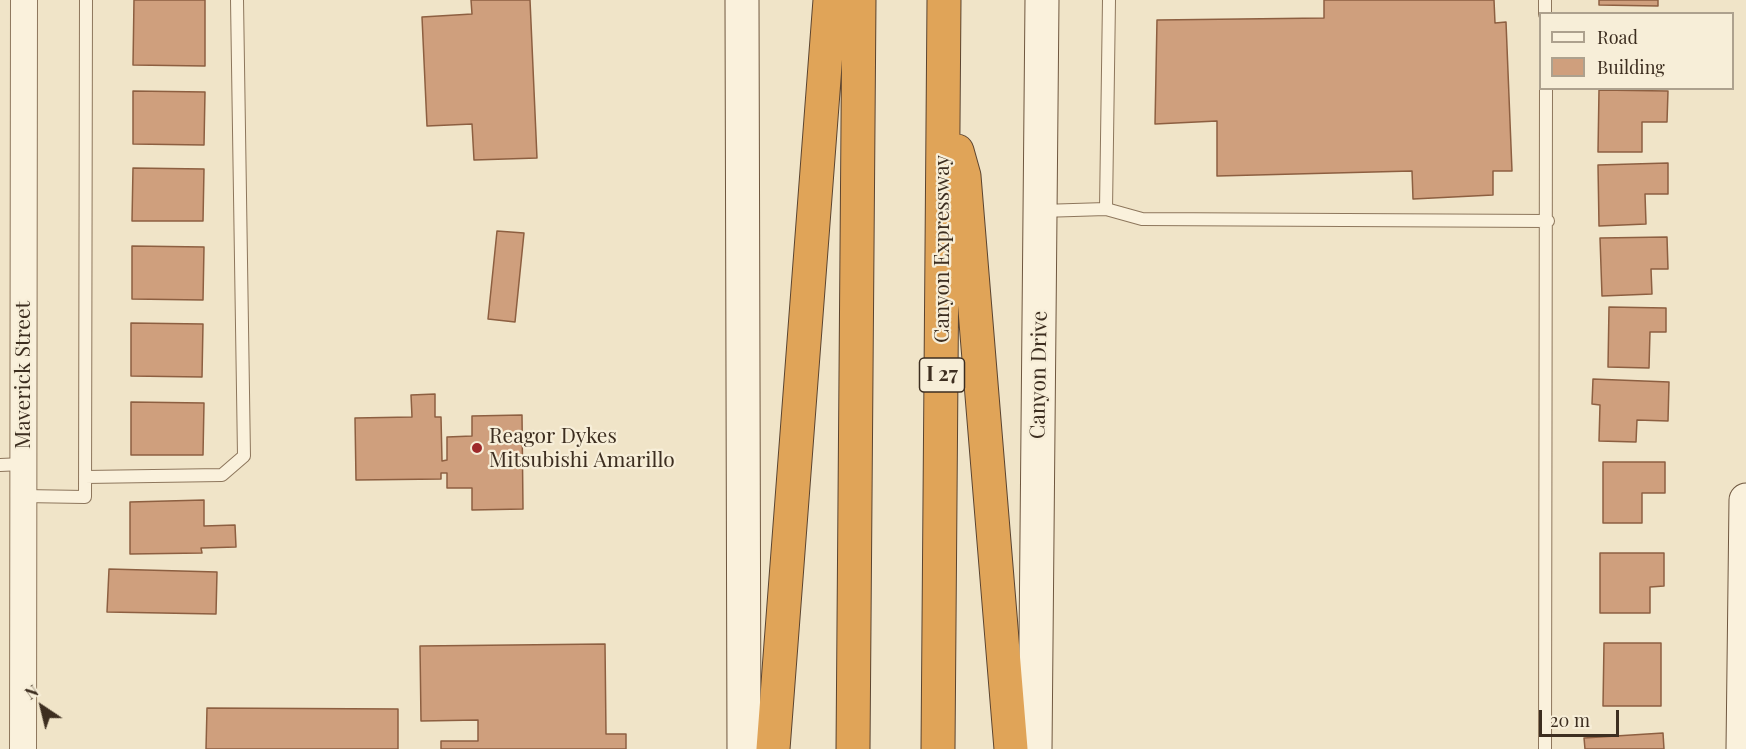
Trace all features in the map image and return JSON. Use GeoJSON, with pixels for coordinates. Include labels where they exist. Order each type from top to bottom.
{"type":"FeatureCollection","features":[{"type":"Feature","properties":{"kind":"highway"},"geometry":{"type":"LineString","coordinates":[[773,749],[830,0]]}},
{"type":"Feature","properties":{"kind":"highway"},"geometry":{"type":"LineString","coordinates":[[853,749],[859,0]]}},
{"type":"Feature","properties":{"kind":"highway","name":"Canyon Expressway"},"geometry":{"type":"LineString","coordinates":[[938,749],[944,0]]}},
{"type":"Feature","properties":{"kind":"highway"},"geometry":{"type":"LineString","coordinates":[[943,97],[964,176],[1011,749]]}},
{"type":"Feature","properties":{"kind":"main road"},"geometry":{"type":"LineString","coordinates":[[742,0],[744,749]]}},
{"type":"Feature","properties":{"kind":"main road","name":"Canyon Drive"},"geometry":{"type":"LineString","coordinates":[[1035,749],[1042,0]]}},
{"type":"Feature","properties":{"kind":"main road"},"geometry":{"type":"LineString","coordinates":[[1743,749],[1746,500]]}},
{"type":"Feature","properties":{"kind":"street","name":"Maverick Street"},"geometry":{"type":"LineString","coordinates":[[23,749],[23,495],[12,465],[24,0]]}},
{"type":"Feature","properties":{"kind":"lane"},"geometry":{"type":"LineString","coordinates":[[23,495],[85,497],[86,0]]}},
{"type":"Feature","properties":{"kind":"lane"},"geometry":{"type":"LineString","coordinates":[[86,477],[222,476],[244,456],[237,0]]}},
{"type":"Feature","properties":{"kind":"lane"},"geometry":{"type":"LineString","coordinates":[[1106,209],[1109,0]]}},
{"type":"Feature","properties":{"kind":"lane"},"geometry":{"type":"LineString","coordinates":[[1545,749],[1548,221],[1546,90]]}},
{"type":"Feature","properties":{"kind":"lane"},"geometry":{"type":"LineString","coordinates":[[1040,211],[1106,209],[1142,219],[1548,221]]}},
{"type":"Feature","properties":{"kind":"building"},"geometry":{"type":"Polygon","coordinates":[[[134,0],[205,0],[205,66],[133,65],[134,0]]]}},
{"type":"Feature","properties":{"kind":"building"},"geometry":{"type":"Polygon","coordinates":[[[471,0],[530,0],[537,158],[474,160],[472,124],[427,126],[422,17],[472,14],[471,0]]]}},
{"type":"Feature","properties":{"kind":"building"},"geometry":{"type":"Polygon","coordinates":[[[1324,0],[1494,0],[1495,23],[1506,22],[1512,171],[1493,171],[1493,195],[1413,199],[1412,171],[1217,176],[1217,121],[1155,124],[1157,20],[1324,18],[1324,0]]]}},
{"type":"Feature","properties":{"kind":"building"},"geometry":{"type":"Polygon","coordinates":[[[1599,0],[1658,0],[1658,6],[1599,5],[1599,0]]]}},
{"type":"Feature","properties":{"kind":"building"},"geometry":{"type":"Polygon","coordinates":[[[1599,90],[1668,91],[1667,122],[1642,122],[1642,152],[1598,152],[1599,90]]]}},
{"type":"Feature","properties":{"kind":"building"},"geometry":{"type":"Polygon","coordinates":[[[133,91],[205,92],[204,145],[133,144],[133,91]]]}},
{"type":"Feature","properties":{"kind":"building"},"geometry":{"type":"Polygon","coordinates":[[[1668,163],[1668,194],[1645,194],[1646,224],[1599,226],[1598,165],[1668,163]]]}},
{"type":"Feature","properties":{"kind":"building"},"geometry":{"type":"Polygon","coordinates":[[[133,168],[204,169],[203,221],[132,221],[133,168]]]}},
{"type":"Feature","properties":{"kind":"building"},"geometry":{"type":"Polygon","coordinates":[[[497,231],[524,233],[515,322],[488,319],[497,231]]]}},
{"type":"Feature","properties":{"kind":"building"},"geometry":{"type":"Polygon","coordinates":[[[1667,237],[1668,269],[1651,269],[1652,294],[1602,296],[1600,238],[1667,237]]]}},
{"type":"Feature","properties":{"kind":"building"},"geometry":{"type":"Polygon","coordinates":[[[132,246],[204,247],[203,300],[132,299],[132,246]]]}},
{"type":"Feature","properties":{"kind":"building"},"geometry":{"type":"Polygon","coordinates":[[[1609,307],[1666,308],[1666,332],[1650,332],[1649,368],[1608,367],[1609,307]]]}},
{"type":"Feature","properties":{"kind":"building"},"geometry":{"type":"Polygon","coordinates":[[[131,323],[203,324],[202,377],[131,376],[131,323]]]}},
{"type":"Feature","properties":{"kind":"building"},"geometry":{"type":"Polygon","coordinates":[[[1593,379],[1669,382],[1668,421],[1637,420],[1636,442],[1599,441],[1600,405],[1592,404],[1593,379]]]}},
{"type":"Feature","properties":{"kind":"building"},"geometry":{"type":"Polygon","coordinates":[[[435,394],[435,417],[441,417],[442,461],[447,460],[447,437],[472,436],[472,416],[522,415],[523,509],[472,510],[472,488],[447,488],[447,473],[441,473],[441,479],[356,480],[355,418],[412,417],[411,395],[435,394]]]}},
{"type":"Feature","properties":{"kind":"building"},"geometry":{"type":"Polygon","coordinates":[[[131,402],[204,403],[203,455],[131,455],[131,402]]]}},
{"type":"Feature","properties":{"kind":"building"},"geometry":{"type":"Polygon","coordinates":[[[1603,462],[1665,462],[1665,493],[1642,493],[1642,523],[1603,523],[1603,462]]]}},
{"type":"Feature","properties":{"kind":"building"},"geometry":{"type":"Polygon","coordinates":[[[204,500],[204,526],[235,525],[236,547],[201,548],[202,553],[130,554],[130,502],[204,500]]]}},
{"type":"Feature","properties":{"kind":"building"},"geometry":{"type":"Polygon","coordinates":[[[1600,553],[1664,553],[1664,586],[1650,587],[1650,613],[1600,613],[1600,553]]]}},
{"type":"Feature","properties":{"kind":"building"},"geometry":{"type":"Polygon","coordinates":[[[109,569],[217,572],[216,614],[107,612],[109,569]]]}},
{"type":"Feature","properties":{"kind":"building"},"geometry":{"type":"Polygon","coordinates":[[[1604,643],[1661,643],[1661,706],[1603,706],[1604,643]]]}},
{"type":"Feature","properties":{"kind":"building"},"geometry":{"type":"Polygon","coordinates":[[[605,644],[606,734],[626,734],[626,749],[441,749],[441,741],[478,741],[478,720],[421,721],[420,646],[605,644]]]}},
{"type":"Feature","properties":{"kind":"building"},"geometry":{"type":"Polygon","coordinates":[[[207,708],[398,709],[398,749],[206,749],[207,708]]]}},
{"type":"Feature","properties":{"kind":"building"},"geometry":{"type":"Polygon","coordinates":[[[1663,733],[1664,749],[1585,749],[1584,738],[1663,733]]]}},
{"type":"Feature","properties":{"kind":"place","name":"Reagor Dykes Mitsubishi Amarillo"},"geometry":{"type":"Point","coordinates":[477,448]}}]}
